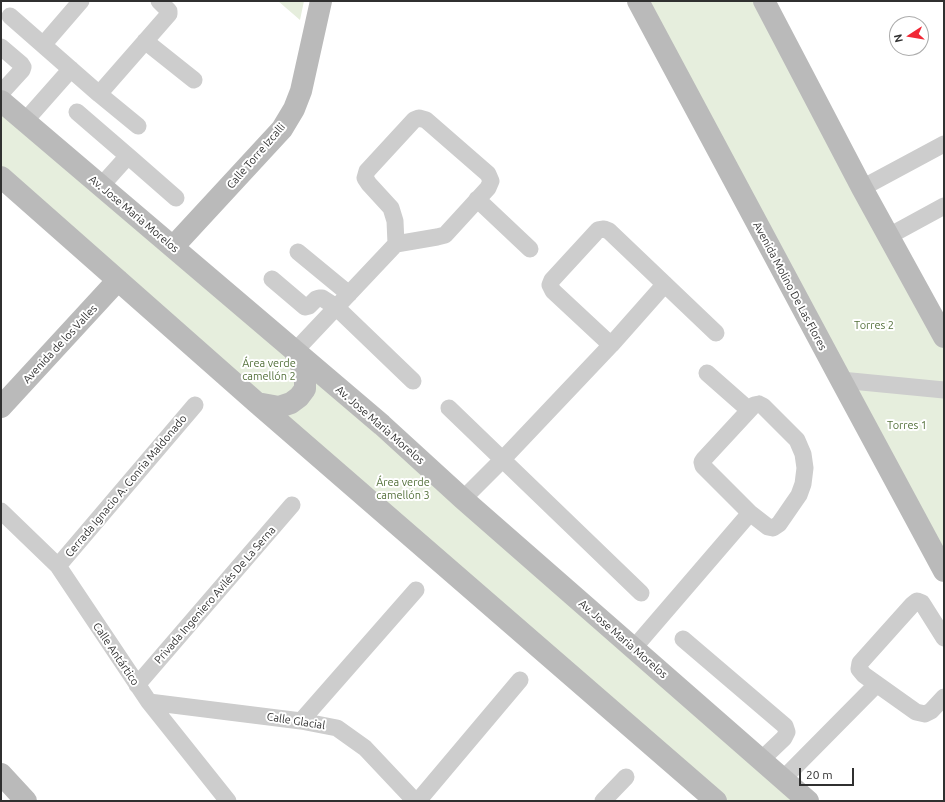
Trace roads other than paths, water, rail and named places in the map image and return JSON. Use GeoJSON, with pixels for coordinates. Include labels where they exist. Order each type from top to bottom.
{"type":"FeatureCollection","features":[{"type":"Feature","properties":{"kind":"main road","name":"Calle Torre Izcalli"},"geometry":{"type":"LineString","coordinates":[[173,248],[282,129],[294,109],[301,91],[321,1]]}},
{"type":"Feature","properties":{"kind":"main road","name":"Avenida Molino De Las Flores"},"geometry":{"type":"LineString","coordinates":[[638,1],[944,571]]}},
{"type":"Feature","properties":{"kind":"main road"},"geometry":{"type":"LineString","coordinates":[[764,1],[862,188],[944,337]]}},
{"type":"Feature","properties":{"kind":"main road","name":"Av. Jose Maria Morelos"},"geometry":{"type":"LineString","coordinates":[[1,101],[382,425],[633,649],[808,801]]}},
{"type":"Feature","properties":{"kind":"main road"},"geometry":{"type":"LineString","coordinates":[[1,177],[257,403],[716,801]]}},
{"type":"Feature","properties":{"kind":"main road","name":"Avenida de los Valles"},"geometry":{"type":"LineString","coordinates":[[1,407],[118,280]]}},
{"type":"Feature","properties":{"kind":"main road"},"geometry":{"type":"LineString","coordinates":[[257,403],[279,407],[291,403],[299,397],[305,389],[305,375],[295,350]]}},
{"type":"Feature","properties":{"kind":"main road"},"geometry":{"type":"LineString","coordinates":[[1,774],[26,801]]}},
{"type":"Feature","properties":{"kind":"street"},"geometry":{"type":"LineString","coordinates":[[43,45],[81,1]]}},
{"type":"Feature","properties":{"kind":"street"},"geometry":{"type":"LineString","coordinates":[[99,94],[169,14],[169,11],[159,1]]}},
{"type":"Feature","properties":{"kind":"street"},"geometry":{"type":"LineString","coordinates":[[10,16],[138,126]]}},
{"type":"Feature","properties":{"kind":"street"},"geometry":{"type":"LineString","coordinates":[[145,41],[194,80]]}},
{"type":"Feature","properties":{"kind":"street"},"geometry":{"type":"LineString","coordinates":[[1,47],[22,64],[23,67],[1,93]]}},
{"type":"Feature","properties":{"kind":"street"},"geometry":{"type":"LineString","coordinates":[[25,121],[71,69]]}},
{"type":"Feature","properties":{"kind":"street"},"geometry":{"type":"LineString","coordinates":[[77,112],[176,198]]}},
{"type":"Feature","properties":{"kind":"street"},"geometry":{"type":"LineString","coordinates":[[295,350],[396,244],[445,235],[488,188],[491,180],[488,174],[426,120],[418,118],[414,120],[367,171],[366,178],[369,184],[391,208],[395,221],[396,244]]}},
{"type":"Feature","properties":{"kind":"street"},"geometry":{"type":"LineString","coordinates":[[862,188],[944,144]]}},
{"type":"Feature","properties":{"kind":"street"},"geometry":{"type":"LineString","coordinates":[[101,186],[128,156]]}},
{"type":"Feature","properties":{"kind":"street"},"geometry":{"type":"LineString","coordinates":[[477,199],[530,249]]}},
{"type":"Feature","properties":{"kind":"street"},"geometry":{"type":"LineString","coordinates":[[889,236],[944,206]]}},
{"type":"Feature","properties":{"kind":"street"},"geometry":{"type":"LineString","coordinates":[[611,345],[553,291],[550,285],[552,280],[598,230],[604,228],[608,230],[716,333]]}},
{"type":"Feature","properties":{"kind":"street"},"geometry":{"type":"LineString","coordinates":[[298,252],[349,294]]}},
{"type":"Feature","properties":{"kind":"street"},"geometry":{"type":"LineString","coordinates":[[272,279],[305,307],[316,298],[322,298],[336,307],[413,381]]}},
{"type":"Feature","properties":{"kind":"street"},"geometry":{"type":"LineString","coordinates":[[464,499],[611,345],[665,284]]}},
{"type":"Feature","properties":{"kind":"street"},"geometry":{"type":"LineString","coordinates":[[707,373],[749,410]]}},
{"type":"Feature","properties":{"kind":"street"},"geometry":{"type":"LineString","coordinates":[[841,380],[944,390]]}},
{"type":"Feature","properties":{"kind":"street"},"geometry":{"type":"LineString","coordinates":[[759,404],[763,406],[797,440],[803,454],[805,468],[803,484],[799,495],[779,524],[773,528],[768,527],[750,513],[703,466],[702,462],[749,410],[754,405],[759,404]]}},
{"type":"Feature","properties":{"kind":"street","name":"Cerrada Ignacio A. Conria Maldonado"},"geometry":{"type":"LineString","coordinates":[[58,566],[194,405]]}},
{"type":"Feature","properties":{"kind":"street"},"geometry":{"type":"LineString","coordinates":[[449,408],[641,593]]}},
{"type":"Feature","properties":{"kind":"street","name":"Privada Ingeniero Avilés De La Serna"},"geometry":{"type":"LineString","coordinates":[[137,685],[292,505]]}},
{"type":"Feature","properties":{"kind":"street","name":"Calle Antártico"},"geometry":{"type":"LineString","coordinates":[[1,511],[58,566],[149,702],[228,801]]}},
{"type":"Feature","properties":{"kind":"street"},"geometry":{"type":"LineString","coordinates":[[633,649],[750,513]]}},
{"type":"Feature","properties":{"kind":"street"},"geometry":{"type":"LineString","coordinates":[[301,721],[416,590]]}},
{"type":"Feature","properties":{"kind":"street"},"geometry":{"type":"LineString","coordinates":[[944,638],[922,603],[917,601],[860,663],[859,669],[864,675],[916,712],[925,714],[932,711],[944,697]]}},
{"type":"Feature","properties":{"kind":"street"},"geometry":{"type":"LineString","coordinates":[[683,639],[785,726],[787,732],[784,738],[761,760]]}},
{"type":"Feature","properties":{"kind":"street"},"geometry":{"type":"LineString","coordinates":[[416,801],[520,680]]}},
{"type":"Feature","properties":{"kind":"street"},"geometry":{"type":"LineString","coordinates":[[783,779],[877,684]]}},
{"type":"Feature","properties":{"kind":"street","name":"Calle Glacial"},"geometry":{"type":"LineString","coordinates":[[149,702],[301,721],[337,728],[366,748],[416,801]]}},
{"type":"Feature","properties":{"kind":"street"},"geometry":{"type":"LineString","coordinates":[[603,801],[626,777]]}},
{"type":"Feature","properties":{"kind":"park label","name":"Torres 2"},"geometry":{"type":"Point","coordinates":[874,325]}},
{"type":"Feature","properties":{"kind":"park label","name":"Área verde camellón 2"},"geometry":{"type":"Point","coordinates":[269,369]}},
{"type":"Feature","properties":{"kind":"park label","name":"Torres 1"},"geometry":{"type":"Point","coordinates":[907,425]}},
{"type":"Feature","properties":{"kind":"park label","name":"Área verde camellón 3"},"geometry":{"type":"Point","coordinates":[403,488]}}]}
